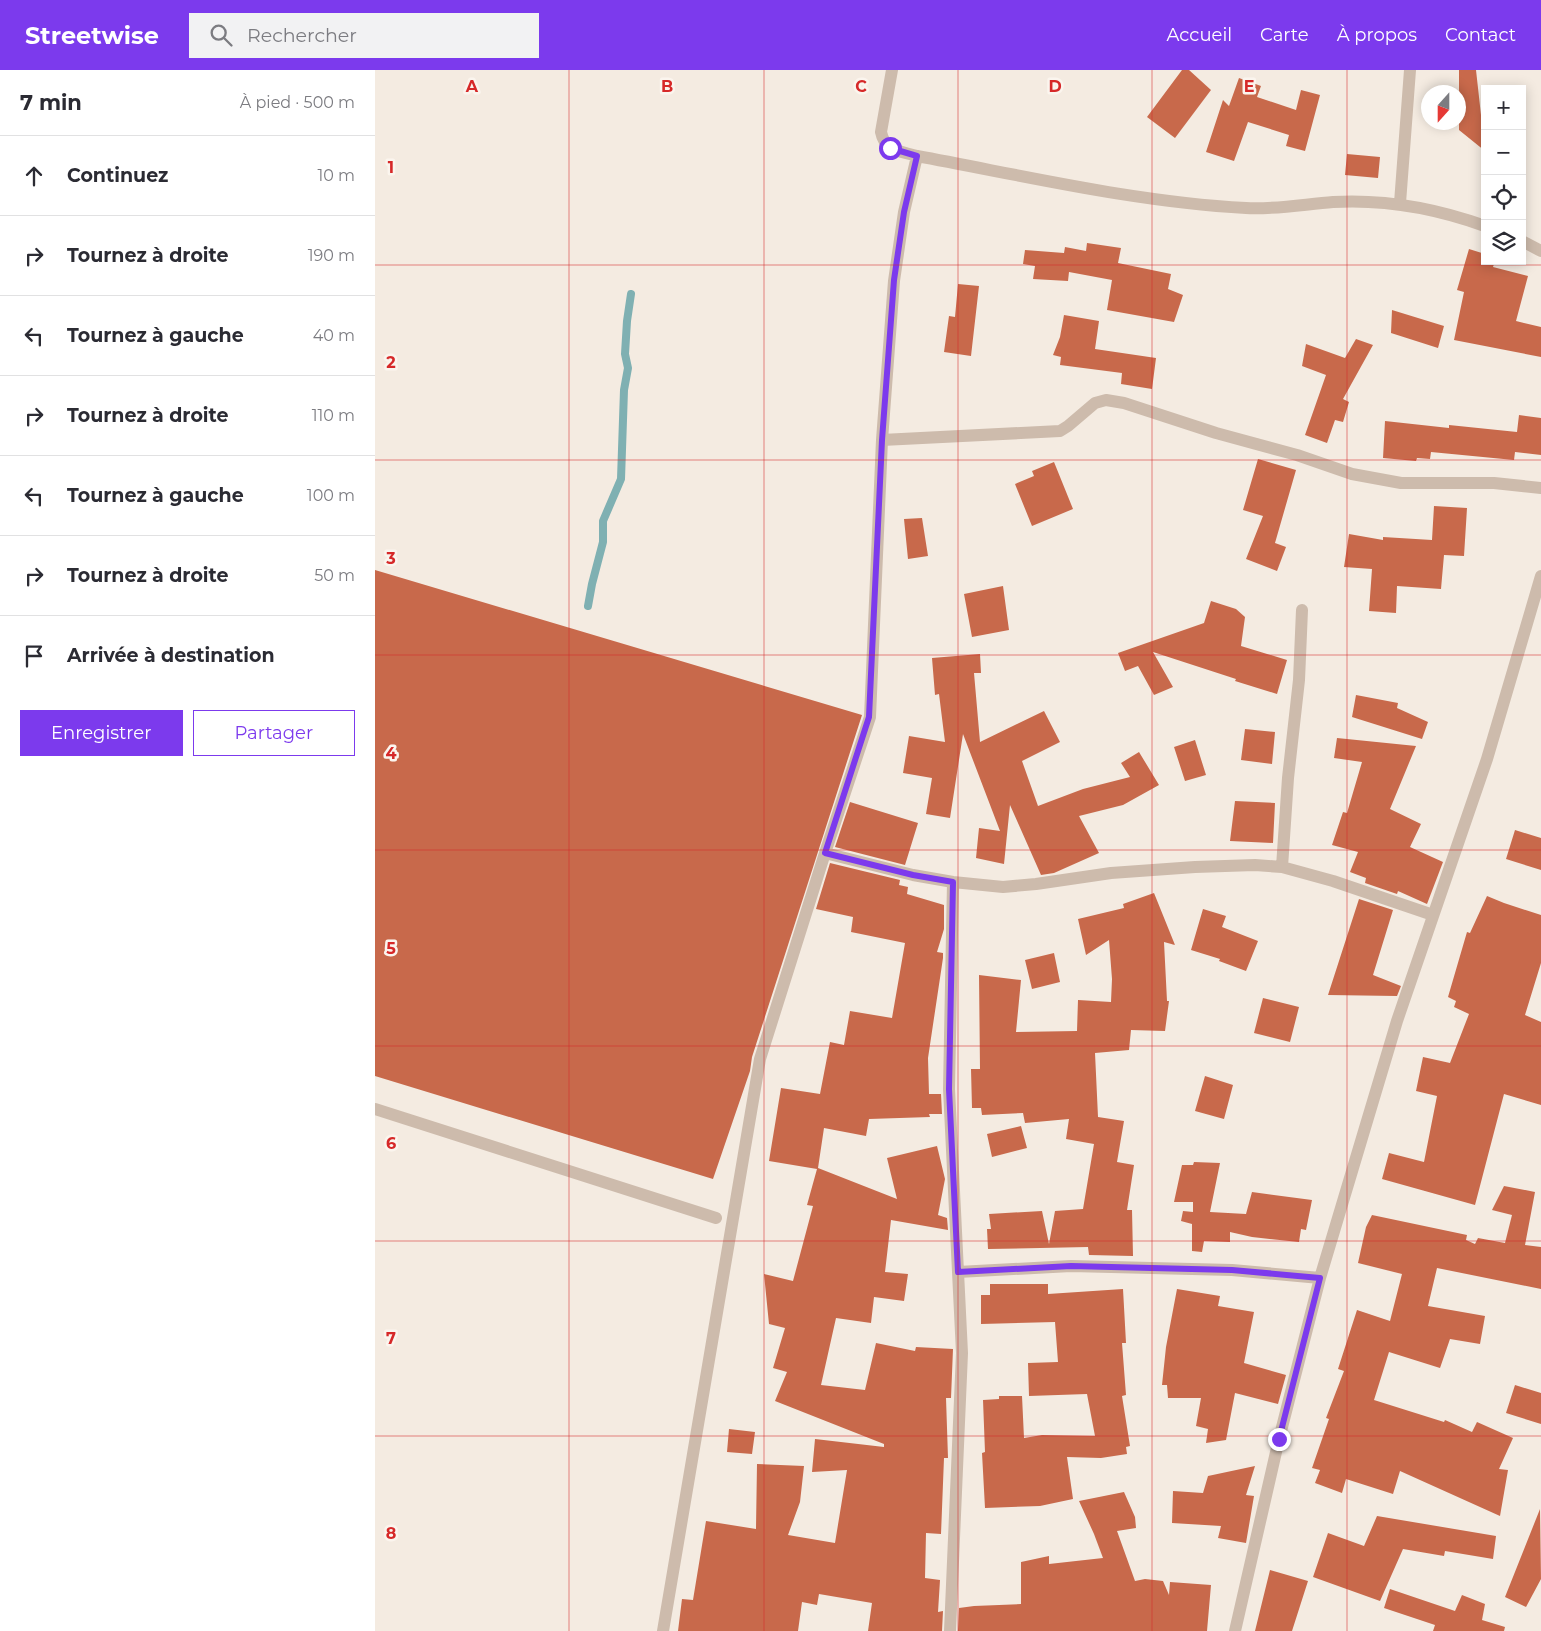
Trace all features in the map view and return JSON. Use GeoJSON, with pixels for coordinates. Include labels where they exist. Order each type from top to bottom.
{"type":"FeatureCollection","features":[{"type":"Feature","properties":{"kind":"street"},"geometry":{"type":"LineString","coordinates":[[892,70],[881,132],[883,141],[890,148],[917,156],[1132,196],[1248,208],[1335,202],[1400,203],[1455,216],[1481,225]]}},
{"type":"Feature","properties":{"kind":"street"},"geometry":{"type":"LineString","coordinates":[[1400,203],[1410,70]]}},
{"type":"Feature","properties":{"kind":"street"},"geometry":{"type":"LineString","coordinates":[[663,1631],[760,1059],[869,717],[882,440],[894,280],[904,212],[917,156]]}},
{"type":"Feature","properties":{"kind":"street"},"geometry":{"type":"LineString","coordinates":[[1526,243],[1541,251]]}},
{"type":"Feature","properties":{"kind":"street"},"geometry":{"type":"LineString","coordinates":[[882,440],[1060,431],[1095,403],[1106,400],[1124,403],[1216,433],[1297,455],[1352,474],[1401,483],[1494,483],[1541,488]]}},
{"type":"Feature","properties":{"kind":"street"},"geometry":{"type":"LineString","coordinates":[[1235,1631],[1279,1439],[1320,1278],[1397,1021],[1487,759],[1541,576]]}},
{"type":"Feature","properties":{"kind":"street"},"geometry":{"type":"LineString","coordinates":[[1283,867],[1288,778],[1299,680],[1302,610]]}},
{"type":"Feature","properties":{"kind":"street"},"geometry":{"type":"LineString","coordinates":[[825,853],[913,875],[953,882],[1003,887],[1111,873],[1255,865],[1283,867],[1333,881],[1433,914]]}},
{"type":"Feature","properties":{"kind":"street"},"geometry":{"type":"LineString","coordinates":[[950,1631],[962,1353],[949,1089],[953,882]]}},
{"type":"Feature","properties":{"kind":"street"},"geometry":{"type":"LineString","coordinates":[[375,1109],[716,1218]]}},
{"type":"Feature","properties":{"kind":"street"},"geometry":{"type":"LineString","coordinates":[[958,1272],[1071,1266],[1232,1270],[1320,1278]]}},
{"type":"Feature","properties":{"kind":"building"},"geometry":{"type":"Polygon","coordinates":[[[1182,70],[1189,70],[1211,90],[1175,138],[1147,117],[1182,70]]]}},
{"type":"Feature","properties":{"kind":"building"},"geometry":{"type":"Polygon","coordinates":[[[1459,70],[1476,70],[1481,115],[1481,148],[1459,130],[1466,130],[1466,85],[1459,85],[1459,70]]]}},
{"type":"Feature","properties":{"kind":"building"},"geometry":{"type":"Polygon","coordinates":[[[1239,78],[1261,86],[1257,97],[1296,110],[1301,90],[1320,95],[1305,151],[1286,146],[1289,135],[1248,122],[1234,161],[1206,152],[1223,100],[1229,106],[1239,78]]]}},
{"type":"Feature","properties":{"kind":"building"},"geometry":{"type":"Polygon","coordinates":[[[1347,154],[1380,157],[1378,178],[1345,175],[1347,154]]]}},
{"type":"Feature","properties":{"kind":"building"},"geometry":{"type":"Polygon","coordinates":[[[1087,243],[1121,248],[1118,263],[1171,274],[1168,289],[1183,295],[1174,322],[1107,310],[1112,280],[1069,272],[1068,281],[1033,279],[1035,266],[1023,264],[1025,250],[1064,253],[1065,247],[1086,251],[1087,243]]]}},
{"type":"Feature","properties":{"kind":"building"},"geometry":{"type":"Polygon","coordinates":[[[1469,249],[1481,253],[1481,265],[1494,265],[1493,267],[1528,276],[1516,321],[1541,327],[1541,357],[1454,340],[1464,292],[1457,290],[1469,249]]]}},
{"type":"Feature","properties":{"kind":"building"},"geometry":{"type":"Polygon","coordinates":[[[958,284],[979,286],[971,356],[944,352],[949,316],[955,317],[958,284]]]}},
{"type":"Feature","properties":{"kind":"building"},"geometry":{"type":"Polygon","coordinates":[[[1392,310],[1444,326],[1438,348],[1391,333],[1392,310]]]}},
{"type":"Feature","properties":{"kind":"building"},"geometry":{"type":"Polygon","coordinates":[[[1064,315],[1099,321],[1095,349],[1156,358],[1152,389],[1121,384],[1122,373],[1060,365],[1061,357],[1053,355],[1060,337],[1064,315]]]}},
{"type":"Feature","properties":{"kind":"building"},"geometry":{"type":"Polygon","coordinates":[[[1356,339],[1373,345],[1343,399],[1349,402],[1343,422],[1335,420],[1327,443],[1305,435],[1326,375],[1302,366],[1306,344],[1345,358],[1356,339]]]}},
{"type":"Feature","properties":{"kind":"building"},"geometry":{"type":"Polygon","coordinates":[[[1519,415],[1541,418],[1541,455],[1515,452],[1514,460],[1431,452],[1430,459],[1417,458],[1416,461],[1383,458],[1385,421],[1449,428],[1449,425],[1517,432],[1519,415]]]}},
{"type":"Feature","properties":{"kind":"building"},"geometry":{"type":"Polygon","coordinates":[[[1258,459],[1296,470],[1275,543],[1286,547],[1277,571],[1246,559],[1263,516],[1243,510],[1258,459]]]}},
{"type":"Feature","properties":{"kind":"building"},"geometry":{"type":"Polygon","coordinates":[[[1054,462],[1073,509],[1032,526],[1015,484],[1034,476],[1032,471],[1054,462]]]}},
{"type":"Feature","properties":{"kind":"building"},"geometry":{"type":"Polygon","coordinates":[[[1434,506],[1467,508],[1464,556],[1444,555],[1441,589],[1397,586],[1396,613],[1369,611],[1372,569],[1344,567],[1349,534],[1383,540],[1383,537],[1432,540],[1434,506]]]}},
{"type":"Feature","properties":{"kind":"building"},"geometry":{"type":"Polygon","coordinates":[[[922,518],[928,556],[908,559],[904,519],[922,518]]]}},
{"type":"Feature","properties":{"kind":"building"},"geometry":{"type":"Polygon","coordinates":[[[375,570],[862,715],[752,1057],[750,1071],[713,1179],[375,1076],[375,570]]]}},
{"type":"Feature","properties":{"kind":"building"},"geometry":{"type":"Polygon","coordinates":[[[1003,586],[1009,630],[972,637],[964,594],[1003,586]]]}},
{"type":"Feature","properties":{"kind":"building"},"geometry":{"type":"Polygon","coordinates":[[[1211,601],[1236,609],[1245,617],[1241,646],[1287,660],[1277,694],[1153,652],[1173,687],[1154,695],[1138,666],[1125,671],[1118,653],[1204,623],[1211,601]]]}},
{"type":"Feature","properties":{"kind":"building"},"geometry":{"type":"Polygon","coordinates":[[[980,654],[981,673],[974,673],[980,742],[1044,711],[1060,742],[1022,761],[1038,806],[1083,789],[1130,777],[1121,763],[1139,752],[1159,785],[1123,805],[1079,816],[1099,853],[1054,873],[1041,875],[1010,805],[1004,864],[976,858],[979,828],[1000,831],[963,734],[950,818],[926,814],[932,778],[903,773],[909,736],[945,742],[939,694],[935,695],[932,658],[980,654]]]}},
{"type":"Feature","properties":{"kind":"building"},"geometry":{"type":"Polygon","coordinates":[[[1356,695],[1398,703],[1397,708],[1428,722],[1422,739],[1352,717],[1356,695]]]}},
{"type":"Feature","properties":{"kind":"building"},"geometry":{"type":"Polygon","coordinates":[[[1245,729],[1275,732],[1272,764],[1241,760],[1245,729]]]}},
{"type":"Feature","properties":{"kind":"building"},"geometry":{"type":"Polygon","coordinates":[[[1337,738],[1416,746],[1390,809],[1421,824],[1410,847],[1443,862],[1427,904],[1398,891],[1397,894],[1365,883],[1366,878],[1350,872],[1358,852],[1332,845],[1343,812],[1347,813],[1362,762],[1334,758],[1337,738]]]}},
{"type":"Feature","properties":{"kind":"building"},"geometry":{"type":"Polygon","coordinates":[[[1195,740],[1206,775],[1185,781],[1174,747],[1195,740]]]}},
{"type":"Feature","properties":{"kind":"building"},"geometry":{"type":"Polygon","coordinates":[[[1235,801],[1275,803],[1273,843],[1230,841],[1235,801]]]}},
{"type":"Feature","properties":{"kind":"building"},"geometry":{"type":"Polygon","coordinates":[[[850,802],[918,823],[905,865],[835,847],[850,802]]]}},
{"type":"Feature","properties":{"kind":"building"},"geometry":{"type":"Polygon","coordinates":[[[1515,830],[1541,838],[1541,870],[1506,859],[1515,830]]]}},
{"type":"Feature","properties":{"kind":"building"},"geometry":{"type":"Polygon","coordinates":[[[830,863],[900,880],[899,885],[908,887],[907,894],[944,905],[944,929],[937,952],[943,953],[943,958],[928,1058],[929,1094],[941,1094],[942,1114],[929,1114],[930,1117],[869,1119],[866,1136],[824,1128],[818,1168],[897,1199],[887,1158],[937,1146],[945,1179],[938,1215],[947,1218],[948,1230],[891,1220],[885,1272],[908,1274],[904,1301],[874,1297],[871,1323],[836,1318],[821,1385],[865,1390],[876,1343],[915,1351],[916,1347],[953,1349],[951,1398],[946,1398],[948,1458],[944,1458],[941,1534],[926,1533],[925,1578],[940,1580],[938,1612],[943,1611],[942,1631],[868,1631],[872,1603],[819,1594],[817,1605],[802,1602],[798,1631],[678,1631],[682,1599],[693,1600],[706,1521],[756,1529],[757,1464],[804,1466],[800,1502],[788,1535],[835,1543],[847,1470],[812,1472],[815,1439],[884,1447],[884,1444],[775,1401],[787,1372],[773,1368],[785,1328],[769,1324],[764,1274],[793,1281],[813,1206],[807,1205],[817,1169],[769,1161],[781,1088],[820,1094],[830,1042],[844,1045],[850,1011],[892,1018],[905,943],[851,932],[853,917],[816,909],[830,863]]]}},
{"type":"Feature","properties":{"kind":"building"},"geometry":{"type":"Polygon","coordinates":[[[1154,893],[1175,945],[1164,942],[1167,1001],[1169,1001],[1165,1031],[1131,1030],[1129,1050],[1095,1053],[1098,1117],[1124,1121],[1117,1162],[1134,1165],[1127,1210],[1132,1210],[1133,1256],[1089,1255],[1088,1247],[988,1249],[987,1229],[991,1229],[989,1214],[1042,1211],[1049,1244],[1055,1211],[1083,1209],[1094,1144],[1066,1139],[1069,1119],[1025,1123],[1023,1113],[982,1115],[981,1108],[972,1108],[971,1069],[980,1069],[979,975],[1021,980],[1016,1032],[1077,1031],[1078,1000],[1111,1002],[1112,979],[1109,940],[1086,955],[1078,919],[1124,908],[1123,904],[1154,893]]]}},
{"type":"Feature","properties":{"kind":"building"},"geometry":{"type":"Polygon","coordinates":[[[1487,896],[1541,915],[1541,963],[1525,1015],[1541,1022],[1541,1105],[1504,1094],[1475,1205],[1382,1179],[1389,1153],[1424,1162],[1437,1096],[1416,1091],[1423,1057],[1450,1063],[1469,1014],[1454,1007],[1456,1001],[1448,997],[1467,932],[1470,933],[1487,896]]]}},
{"type":"Feature","properties":{"kind":"building"},"geometry":{"type":"Polygon","coordinates":[[[1359,899],[1393,910],[1373,975],[1401,986],[1397,996],[1328,995],[1359,899]]]}},
{"type":"Feature","properties":{"kind":"building"},"geometry":{"type":"Polygon","coordinates":[[[1203,909],[1226,916],[1222,927],[1258,941],[1246,971],[1219,961],[1220,959],[1191,950],[1203,909]]]}},
{"type":"Feature","properties":{"kind":"building"},"geometry":{"type":"Polygon","coordinates":[[[1054,953],[1060,982],[1032,989],[1025,960],[1054,953]]]}},
{"type":"Feature","properties":{"kind":"building"},"geometry":{"type":"Polygon","coordinates":[[[1263,998],[1299,1007],[1290,1042],[1254,1033],[1263,998]]]}},
{"type":"Feature","properties":{"kind":"building"},"geometry":{"type":"Polygon","coordinates":[[[1205,1076],[1233,1085],[1224,1119],[1195,1111],[1205,1076]]]}},
{"type":"Feature","properties":{"kind":"building"},"geometry":{"type":"Polygon","coordinates":[[[1021,1126],[1027,1148],[992,1157],[987,1134],[1021,1126]]]}},
{"type":"Feature","properties":{"kind":"building"},"geometry":{"type":"Polygon","coordinates":[[[1194,1162],[1220,1163],[1210,1212],[1246,1214],[1252,1192],[1312,1200],[1306,1230],[1301,1229],[1299,1242],[1252,1237],[1230,1232],[1230,1242],[1204,1241],[1202,1252],[1192,1251],[1192,1224],[1181,1221],[1183,1211],[1193,1212],[1193,1202],[1174,1202],[1182,1165],[1193,1165],[1194,1162]]]}},
{"type":"Feature","properties":{"kind":"building"},"geometry":{"type":"Polygon","coordinates":[[[1504,1186],[1535,1192],[1525,1245],[1541,1247],[1541,1289],[1437,1268],[1428,1306],[1485,1316],[1480,1344],[1450,1339],[1440,1368],[1389,1352],[1374,1400],[1444,1422],[1445,1420],[1472,1432],[1477,1422],[1513,1438],[1499,1469],[1508,1470],[1500,1516],[1400,1471],[1393,1494],[1346,1479],[1342,1493],[1315,1483],[1320,1470],[1312,1468],[1329,1419],[1326,1418],[1344,1371],[1338,1369],[1357,1310],[1390,1321],[1402,1274],[1358,1263],[1366,1227],[1372,1215],[1467,1235],[1466,1240],[1475,1244],[1478,1238],[1505,1243],[1512,1215],[1492,1210],[1504,1186]]]}},
{"type":"Feature","properties":{"kind":"building"},"geometry":{"type":"Polygon","coordinates":[[[990,1284],[1048,1284],[1048,1294],[1123,1289],[1126,1343],[1122,1343],[1126,1395],[1122,1396],[1130,1446],[1126,1447],[1127,1454],[1101,1458],[1067,1457],[1073,1499],[1040,1506],[985,1508],[982,1453],[985,1452],[983,1400],[999,1399],[999,1396],[1022,1396],[1024,1438],[1042,1435],[1095,1436],[1087,1394],[1029,1396],[1028,1363],[1058,1362],[1055,1322],[981,1324],[981,1295],[990,1295],[990,1284]]]}},
{"type":"Feature","properties":{"kind":"building"},"geometry":{"type":"Polygon","coordinates":[[[1177,1289],[1220,1296],[1218,1306],[1254,1312],[1244,1363],[1286,1375],[1278,1404],[1235,1393],[1226,1440],[1206,1443],[1208,1429],[1196,1426],[1201,1398],[1168,1398],[1167,1385],[1162,1385],[1166,1347],[1177,1289]]]}},
{"type":"Feature","properties":{"kind":"building"},"geometry":{"type":"Polygon","coordinates":[[[1515,1385],[1541,1393],[1541,1424],[1506,1413],[1515,1385]]]}},
{"type":"Feature","properties":{"kind":"building"},"geometry":{"type":"Polygon","coordinates":[[[729,1429],[755,1432],[752,1454],[727,1452],[729,1429]]]}},
{"type":"Feature","properties":{"kind":"building"},"geometry":{"type":"Polygon","coordinates":[[[1255,1466],[1246,1495],[1254,1496],[1246,1543],[1218,1538],[1221,1526],[1172,1523],[1173,1491],[1203,1493],[1208,1476],[1255,1466]]]}},
{"type":"Feature","properties":{"kind":"building"},"geometry":{"type":"Polygon","coordinates":[[[1124,1492],[1135,1517],[1136,1528],[1117,1531],[1135,1581],[1145,1579],[1163,1581],[1169,1595],[1170,1582],[1211,1585],[1207,1631],[958,1631],[959,1608],[1021,1604],[1021,1562],[1049,1556],[1049,1564],[1103,1558],[1079,1501],[1124,1492]]]}},
{"type":"Feature","properties":{"kind":"building"},"geometry":{"type":"Polygon","coordinates":[[[1540,1509],[1541,1579],[1526,1607],[1505,1597],[1540,1509]]]}},
{"type":"Feature","properties":{"kind":"building"},"geometry":{"type":"Polygon","coordinates":[[[1377,1516],[1496,1536],[1493,1559],[1445,1551],[1444,1556],[1403,1549],[1380,1601],[1313,1577],[1328,1533],[1364,1546],[1377,1516]]]}},
{"type":"Feature","properties":{"kind":"building"},"geometry":{"type":"Polygon","coordinates":[[[1270,1570],[1308,1581],[1292,1631],[1255,1631],[1270,1570]]]}},
{"type":"Feature","properties":{"kind":"building"},"geometry":{"type":"Polygon","coordinates":[[[1390,1589],[1455,1611],[1462,1595],[1485,1604],[1482,1620],[1505,1627],[1504,1631],[1433,1631],[1435,1625],[1384,1608],[1390,1589]]]}},
{"type":"Feature","properties":{"kind":"waterway"},"geometry":{"type":"LineString","coordinates":[[588,606],[603,542],[603,521],[621,479],[624,390],[628,368],[625,354],[631,294]]}},
{"type":"Feature","properties":{"kind":"route"},"geometry":{"type":"LineString","coordinates":[[890,148],[917,156],[904,212],[894,280],[882,440],[869,717],[825,853],[913,875],[953,882],[949,1089],[958,1272],[1071,1266],[1232,1270],[1320,1278],[1279,1439]]}}]}
